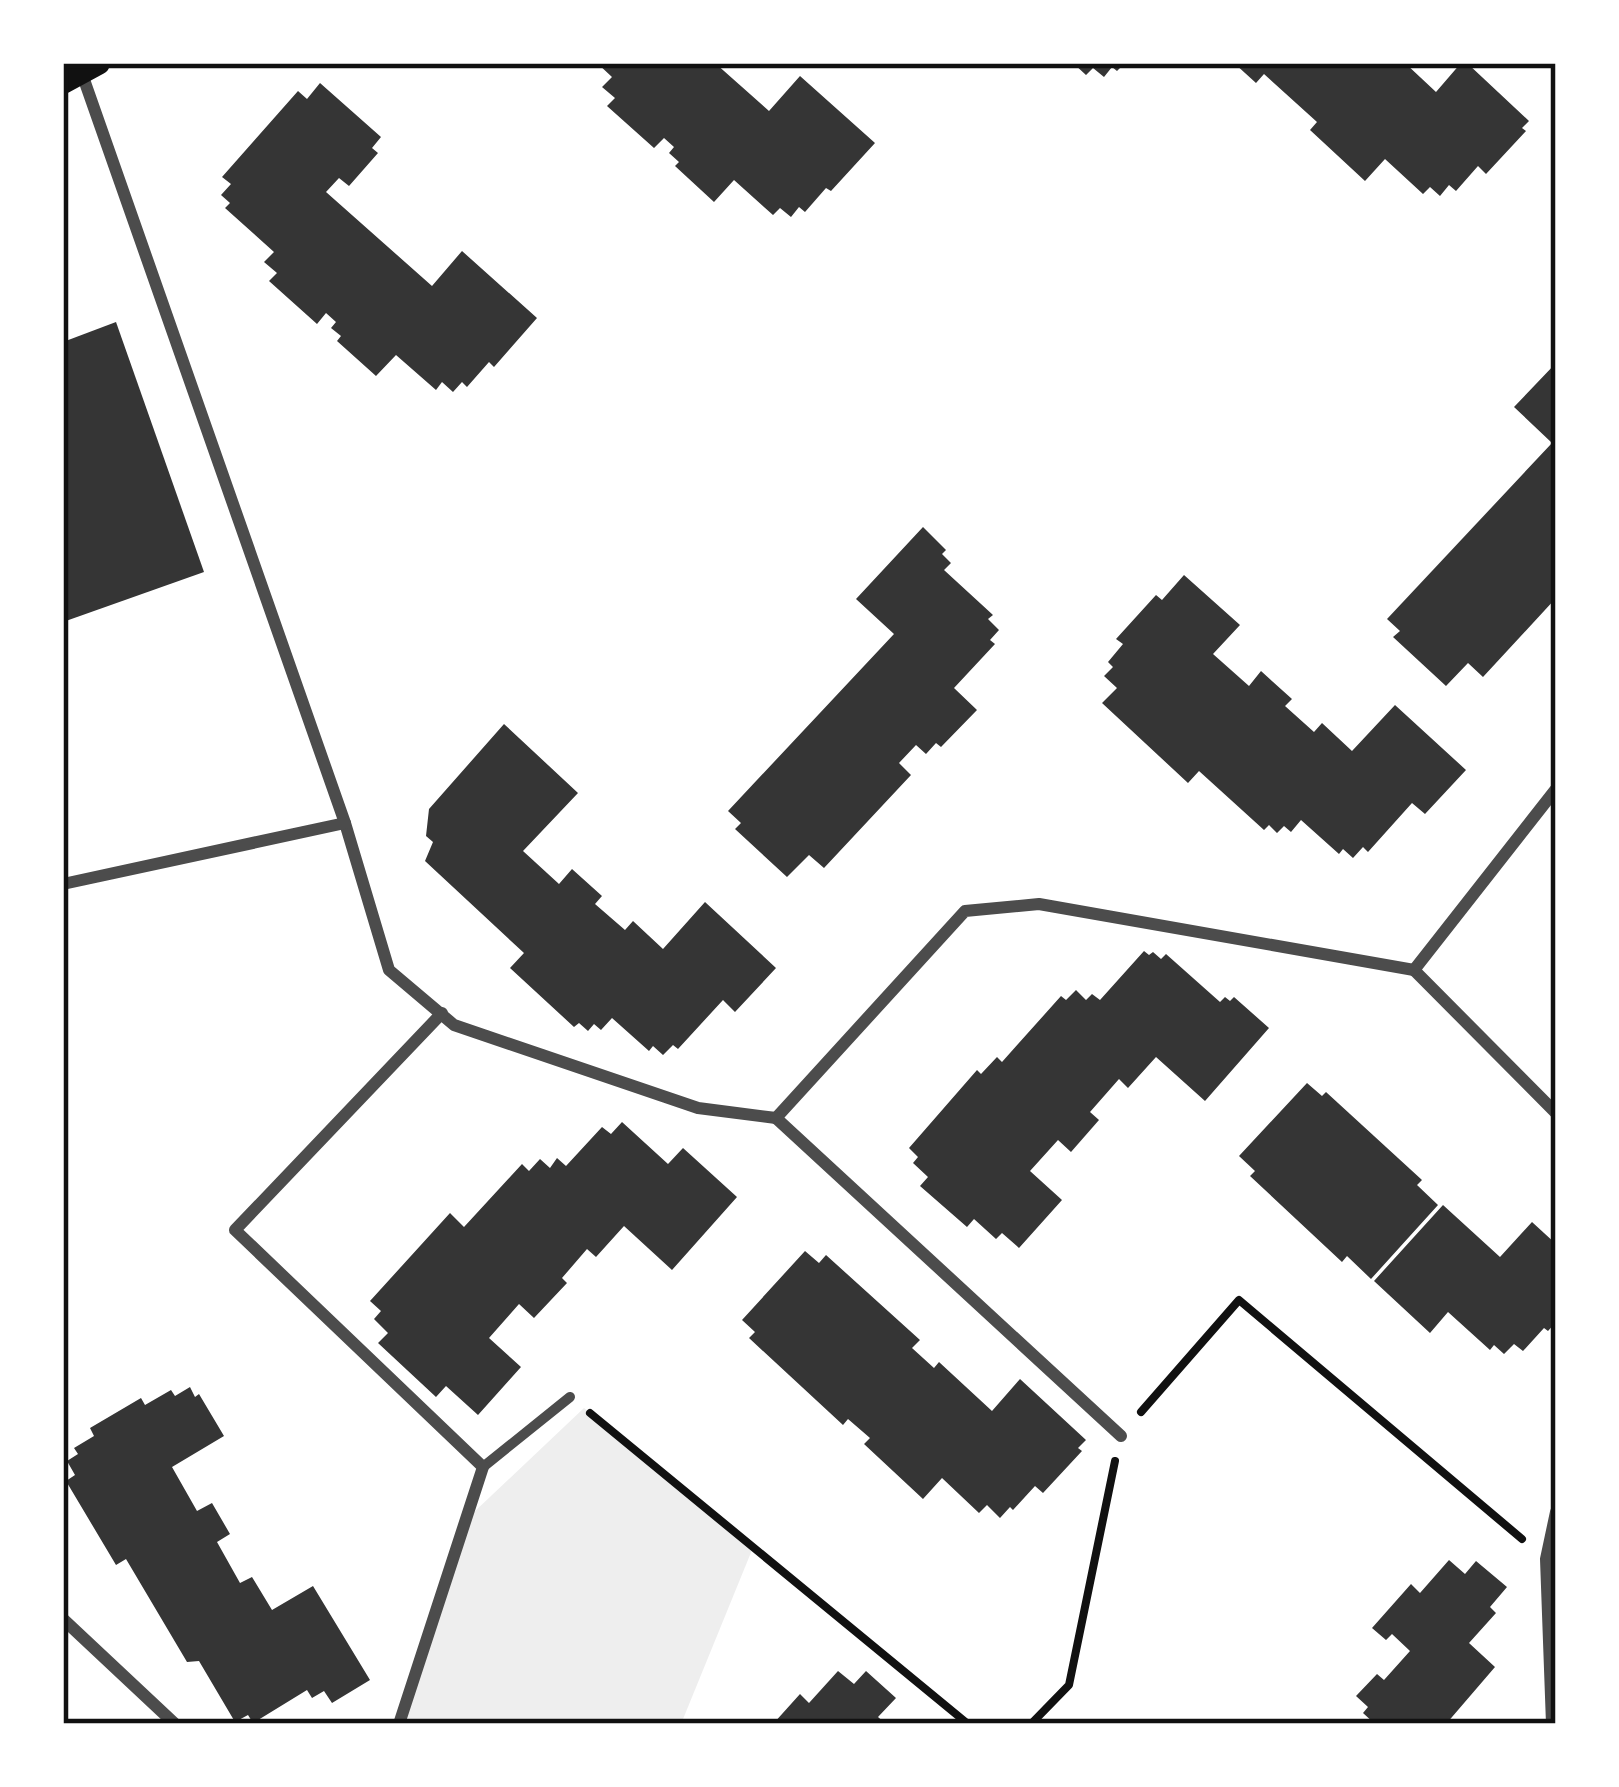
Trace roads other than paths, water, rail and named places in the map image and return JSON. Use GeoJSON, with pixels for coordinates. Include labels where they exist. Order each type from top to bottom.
{"type":"FeatureCollection","features":[{"type":"Feature","properties":{"kind":"street"},"geometry":{"type":"LineString","coordinates":[[81,72],[345,823],[389,970],[454,1025],[698,1108],[776,1118],[1121,1436]]}},
{"type":"Feature","properties":{"kind":"street"},"geometry":{"type":"LineString","coordinates":[[1414,970],[1556,789]]}},
{"type":"Feature","properties":{"kind":"street"},"geometry":{"type":"LineString","coordinates":[[63,884],[345,823]]}},
{"type":"Feature","properties":{"kind":"street"},"geometry":{"type":"LineString","coordinates":[[776,1118],[965,910],[1039,904],[1414,970],[1556,1113]]}},
{"type":"Feature","properties":{"kind":"street"},"geometry":{"type":"LineString","coordinates":[[442,1013],[235,1230],[483,1466]]}},
{"type":"Feature","properties":{"kind":"street"},"geometry":{"type":"LineString","coordinates":[[399,1724],[483,1466],[570,1397]]}},
{"type":"Feature","properties":{"kind":"street"},"geometry":{"type":"LineString","coordinates":[[1552,1724],[1546,1559],[1556,1512]]}},
{"type":"Feature","properties":{"kind":"street"},"geometry":{"type":"LineString","coordinates":[[63,1619],[175,1724]]}}]}
